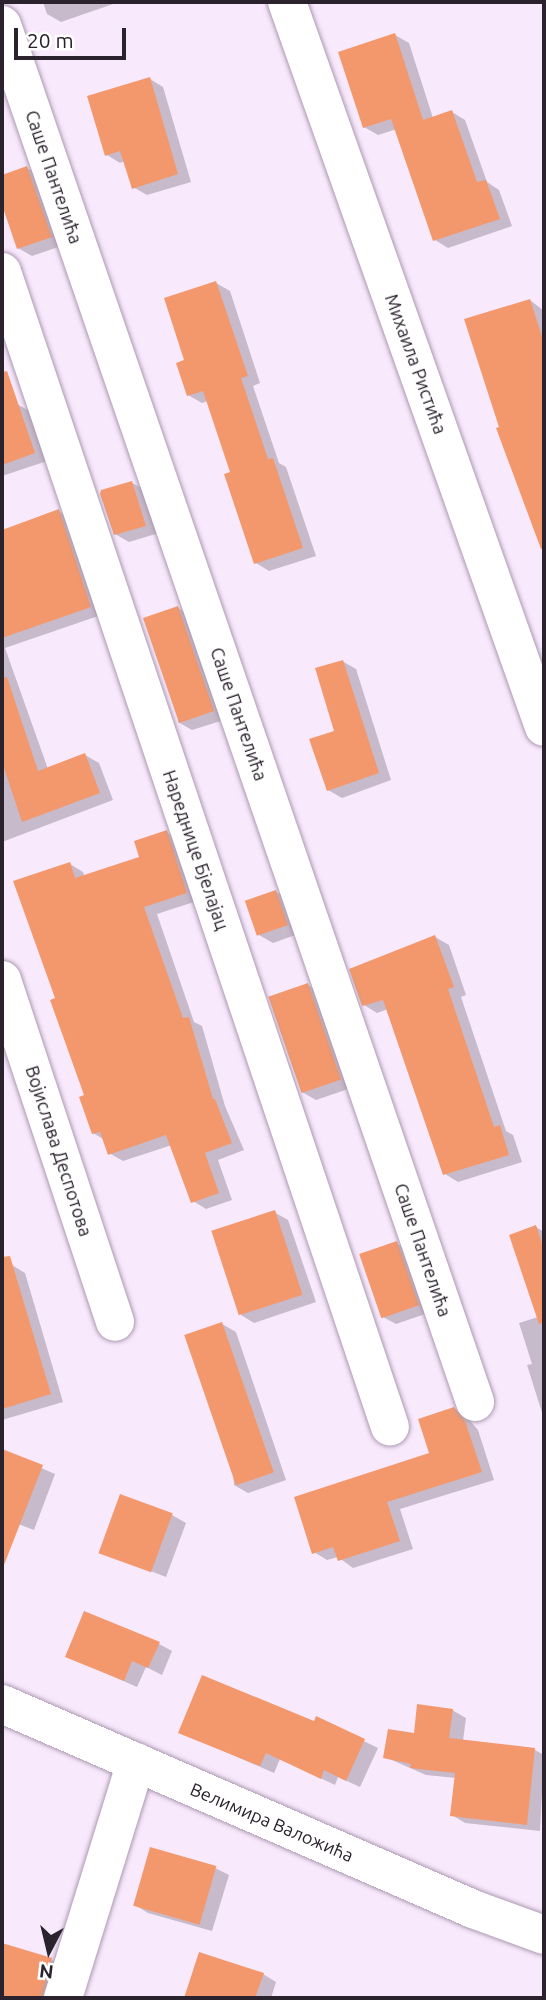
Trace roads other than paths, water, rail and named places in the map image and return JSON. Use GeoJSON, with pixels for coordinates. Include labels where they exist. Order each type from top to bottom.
{"type":"FeatureCollection","features":[{"type":"Feature","properties":{"kind":"street","name":"Михаила Ристића"},"geometry":{"type":"LineString","coordinates":[[287,2],[544,727]]}},
{"type":"Feature","properties":{"kind":"street","name":"Саше Пантелића"},"geometry":{"type":"LineString","coordinates":[[2,25],[475,1402]]}},
{"type":"Feature","properties":{"kind":"street","name":"Нареднице Бјелајац"},"geometry":{"type":"LineString","coordinates":[[2,272],[390,1427]]}},
{"type":"Feature","properties":{"kind":"street","name":"Војислава Деспотова"},"geometry":{"type":"LineString","coordinates":[[2,980],[115,1322]]}},
{"type":"Feature","properties":{"kind":"street","name":"Велимира Валожића"},"geometry":{"type":"LineString","coordinates":[[2,1704],[473,1909],[544,1935]]}},
{"type":"Feature","properties":{"kind":"street"},"geometry":{"type":"LineString","coordinates":[[63,1998],[136,1762]]}}]}
